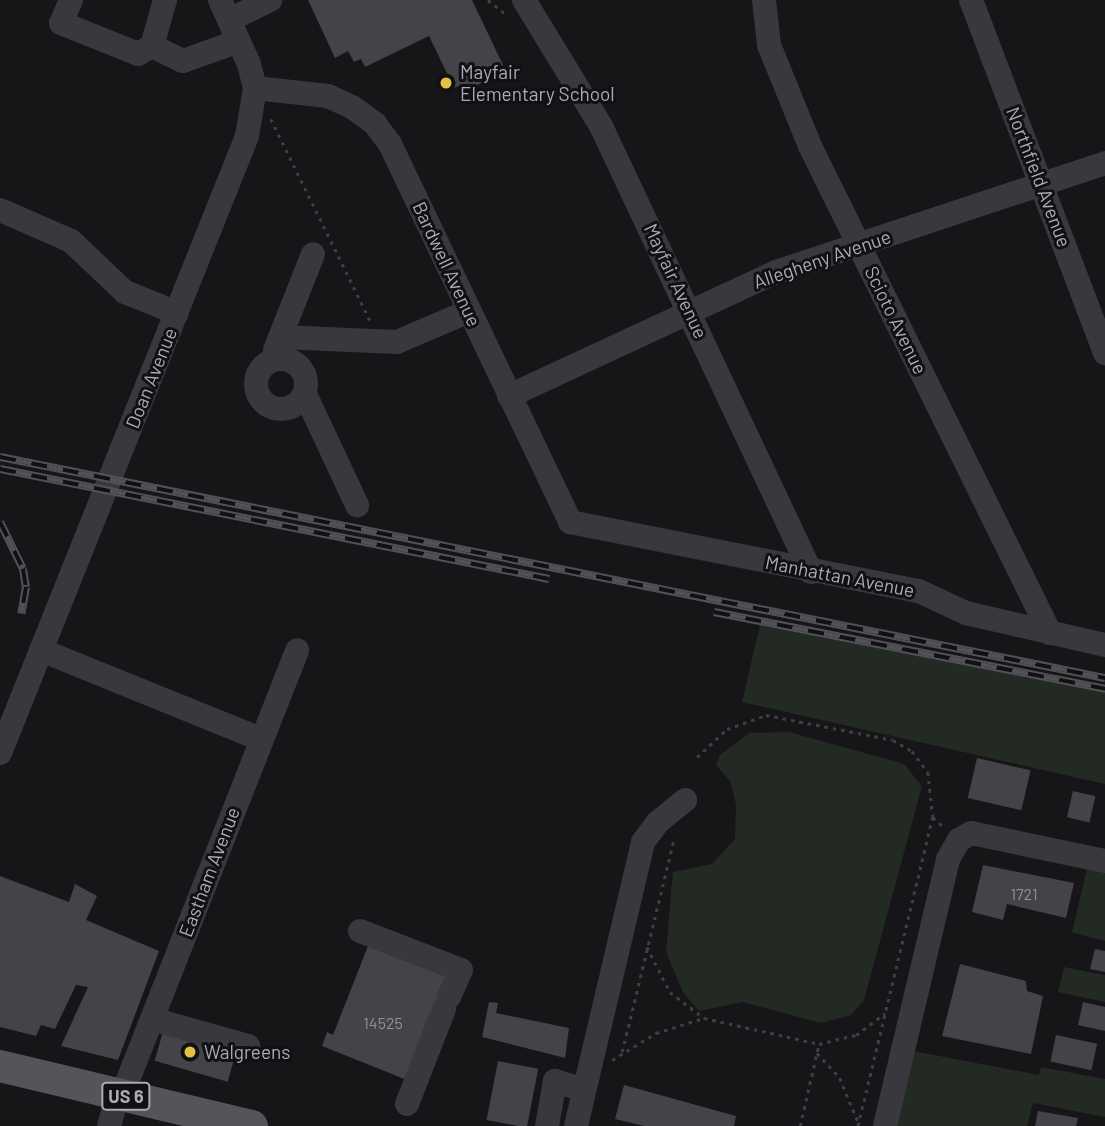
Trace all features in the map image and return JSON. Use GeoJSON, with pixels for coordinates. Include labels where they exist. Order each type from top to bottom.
{"type":"FeatureCollection","features":[{"type":"Feature","properties":{"kind":"main road","name":"US 6"},"geometry":{"type":"LineString","coordinates":[[0,1066],[252,1126]]}},
{"type":"Feature","properties":{"kind":"street"},"geometry":{"type":"LineString","coordinates":[[71,0],[61,23],[117,50],[138,54],[152,47],[164,0]]}},
{"type":"Feature","properties":{"kind":"street"},"geometry":{"type":"LineString","coordinates":[[152,47],[183,61],[229,20],[270,0]]}},
{"type":"Feature","properties":{"kind":"street","name":"Scioto Avenue"},"geometry":{"type":"LineString","coordinates":[[764,0],[769,45],[810,146],[1049,633]]}},
{"type":"Feature","properties":{"kind":"street","name":"Northfield Avenue"},"geometry":{"type":"LineString","coordinates":[[971,0],[1105,354]]}},
{"type":"Feature","properties":{"kind":"street","name":"Mayfair Avenue"},"geometry":{"type":"LineString","coordinates":[[516,8],[601,126],[811,572]]}},
{"type":"Feature","properties":{"kind":"street","name":"Doan Avenue"},"geometry":{"type":"LineString","coordinates":[[0,753],[247,136],[255,88],[229,20]]}},
{"type":"Feature","properties":{"kind":"street","name":"Bardwell Avenue"},"geometry":{"type":"LineString","coordinates":[[255,88],[328,96],[375,124],[390,144],[570,522]]}},
{"type":"Feature","properties":{"kind":"street","name":"Allegheny Avenue"},"geometry":{"type":"LineString","coordinates":[[509,396],[776,272],[1105,163]]}},
{"type":"Feature","properties":{"kind":"street"},"geometry":{"type":"LineString","coordinates":[[0,210],[71,241],[125,292],[177,313]]}},
{"type":"Feature","properties":{"kind":"street"},"geometry":{"type":"LineString","coordinates":[[305,394],[288,409],[265,404],[255,381],[271,361],[313,254]]}},
{"type":"Feature","properties":{"kind":"street"},"geometry":{"type":"LineString","coordinates":[[280,337],[397,342],[469,311]]}},
{"type":"Feature","properties":{"kind":"street"},"geometry":{"type":"LineString","coordinates":[[271,361],[296,364],[306,377],[305,394],[357,505]]}},
{"type":"Feature","properties":{"kind":"street","name":"Manhattan Avenue"},"geometry":{"type":"LineString","coordinates":[[570,522],[811,572],[919,591],[966,613],[1105,645]]}},
{"type":"Feature","properties":{"kind":"street"},"geometry":{"type":"LineString","coordinates":[[41,650],[261,739]]}},
{"type":"Feature","properties":{"kind":"street","name":"Eastham Avenue"},"geometry":{"type":"LineString","coordinates":[[109,1126],[297,650]]}},
{"type":"Feature","properties":{"kind":"street"},"geometry":{"type":"LineString","coordinates":[[576,1126],[643,842],[652,827],[685,800]]}},
{"type":"Feature","properties":{"kind":"street"},"geometry":{"type":"LineString","coordinates":[[885,1126],[953,835],[971,833],[1105,861]]}},
{"type":"Feature","properties":{"kind":"street"},"geometry":{"type":"LineString","coordinates":[[360,931],[461,970],[407,1104]]}},
{"type":"Feature","properties":{"kind":"street"},"geometry":{"type":"LineString","coordinates":[[152,1019],[248,1046]]}},
{"type":"Feature","properties":{"kind":"street"},"geometry":{"type":"LineString","coordinates":[[547,1126],[555,1081],[584,1090]]}},
{"type":"Feature","properties":{"kind":"path"},"geometry":{"type":"LineString","coordinates":[[488,0],[516,8]]}},
{"type":"Feature","properties":{"kind":"path"},"geometry":{"type":"LineString","coordinates":[[271,118],[375,330]]}},
{"type":"Feature","properties":{"kind":"path"},"geometry":{"type":"LineString","coordinates":[[697,757],[727,729],[766,715],[893,740],[912,751],[928,772],[933,817],[858,1125]]}},
{"type":"Feature","properties":{"kind":"path"},"geometry":{"type":"LineString","coordinates":[[933,817],[953,835]]}},
{"type":"Feature","properties":{"kind":"path"},"geometry":{"type":"LineString","coordinates":[[674,838],[622,1052],[656,1033],[704,1018]]}},
{"type":"Feature","properties":{"kind":"path"},"geometry":{"type":"LineString","coordinates":[[647,947],[670,992],[704,1018],[819,1044],[856,1035],[886,1013]]}},
{"type":"Feature","properties":{"kind":"path"},"geometry":{"type":"LineString","coordinates":[[800,1126],[819,1044]]}},
{"type":"Feature","properties":{"kind":"path"},"geometry":{"type":"LineString","coordinates":[[817,1053],[841,1078],[858,1125]]}},
{"type":"Feature","properties":{"kind":"shaded area"},"geometry":{"type":"Polygon","coordinates":[[[761,621],[1105,689],[1105,784],[742,702],[761,621]]]}},
{"type":"Feature","properties":{"kind":"shaded area"},"geometry":{"type":"Polygon","coordinates":[[[789,732],[904,764],[922,786],[864,1000],[851,1015],[821,1023],[743,1002],[699,1011],[683,992],[666,952],[673,872],[712,864],[735,839],[736,804],[730,781],[716,765],[720,755],[749,733],[789,732]]]}},
{"type":"Feature","properties":{"kind":"shaded area"},"geometry":{"type":"Polygon","coordinates":[[[1088,865],[1105,869],[1105,941],[1072,932],[1088,865]]]}},
{"type":"Feature","properties":{"kind":"shaded area"},"geometry":{"type":"Polygon","coordinates":[[[1064,967],[1105,975],[1105,1002],[1058,992],[1064,967]]]}},
{"type":"Feature","properties":{"kind":"shaded area"},"geometry":{"type":"Polygon","coordinates":[[[913,1051],[1039,1075],[1041,1067],[1105,1079],[1105,1117],[1033,1103],[1027,1126],[896,1126],[913,1051]]]}},
{"type":"Feature","properties":{"kind":"building"},"geometry":{"type":"Polygon","coordinates":[[[308,0],[472,0],[503,65],[482,74],[486,81],[464,91],[461,85],[454,88],[429,36],[365,67],[361,59],[354,62],[348,51],[335,58],[308,0]]]}},
{"type":"Feature","properties":{"kind":"building"},"geometry":{"type":"Polygon","coordinates":[[[977,758],[1031,770],[1021,810],[968,798],[977,758]]]}},
{"type":"Feature","properties":{"kind":"building"},"geometry":{"type":"Polygon","coordinates":[[[1073,791],[1095,796],[1089,822],[1067,817],[1073,791]]]}},
{"type":"Feature","properties":{"kind":"building"},"geometry":{"type":"Polygon","coordinates":[[[983,865],[1074,883],[1066,918],[1007,904],[1003,920],[972,912],[983,865]]]}},
{"type":"Feature","properties":{"kind":"building"},"geometry":{"type":"Polygon","coordinates":[[[0,876],[69,902],[75,884],[97,896],[86,920],[159,951],[118,1060],[61,1046],[88,987],[76,985],[55,1029],[41,1025],[36,1036],[0,1027],[0,876]]]}},
{"type":"Feature","properties":{"kind":"building"},"geometry":{"type":"Polygon","coordinates":[[[368,946],[446,976],[457,1000],[407,1080],[322,1046],[327,1032],[333,1035],[368,946]]]}},
{"type":"Feature","properties":{"kind":"building"},"geometry":{"type":"Polygon","coordinates":[[[1095,949],[1105,951],[1105,972],[1090,969],[1095,949]]]}},
{"type":"Feature","properties":{"kind":"building"},"geometry":{"type":"Polygon","coordinates":[[[960,964],[1026,981],[1027,991],[1043,996],[1031,1054],[942,1036],[960,964]]]}},
{"type":"Feature","properties":{"kind":"building"},"geometry":{"type":"Polygon","coordinates":[[[489,1002],[498,1003],[496,1013],[569,1028],[565,1058],[482,1037],[489,1002]]]}},
{"type":"Feature","properties":{"kind":"building"},"geometry":{"type":"Polygon","coordinates":[[[1083,1002],[1105,1007],[1105,1031],[1078,1025],[1083,1002]]]}},
{"type":"Feature","properties":{"kind":"building"},"geometry":{"type":"Polygon","coordinates":[[[164,1028],[237,1049],[228,1082],[155,1061],[164,1028]]]}},
{"type":"Feature","properties":{"kind":"building"},"geometry":{"type":"Polygon","coordinates":[[[1056,1035],[1097,1044],[1091,1070],[1050,1061],[1056,1035]]]}},
{"type":"Feature","properties":{"kind":"building"},"geometry":{"type":"Polygon","coordinates":[[[498,1061],[538,1069],[527,1126],[487,1120],[498,1061]]]}},
{"type":"Feature","properties":{"kind":"building"},"geometry":{"type":"Polygon","coordinates":[[[624,1085],[736,1116],[734,1126],[644,1126],[615,1119],[624,1085]]]}},
{"type":"Feature","properties":{"kind":"building"},"geometry":{"type":"Polygon","coordinates":[[[1038,1111],[1078,1118],[1076,1126],[1035,1126],[1038,1111]]]}},
{"type":"Feature","properties":{"kind":"railway"},"geometry":{"type":"LineString","coordinates":[[0,457],[1105,678]]}},
{"type":"Feature","properties":{"kind":"railway"},"geometry":{"type":"LineString","coordinates":[[0,469],[549,579]]}},
{"type":"Feature","properties":{"kind":"railway"},"geometry":{"type":"LineString","coordinates":[[0,522],[23,569],[26,587],[21,614]]}},
{"type":"Feature","properties":{"kind":"railway"},"geometry":{"type":"LineString","coordinates":[[714,612],[1105,689]]}},
{"type":"Feature","properties":{"kind":"place","name":"Mayfair Elementary School"},"geometry":{"type":"Point","coordinates":[446,83]}},
{"type":"Feature","properties":{"kind":"place","name":"Walgreens"},"geometry":{"type":"Point","coordinates":[190,1052]}}]}
